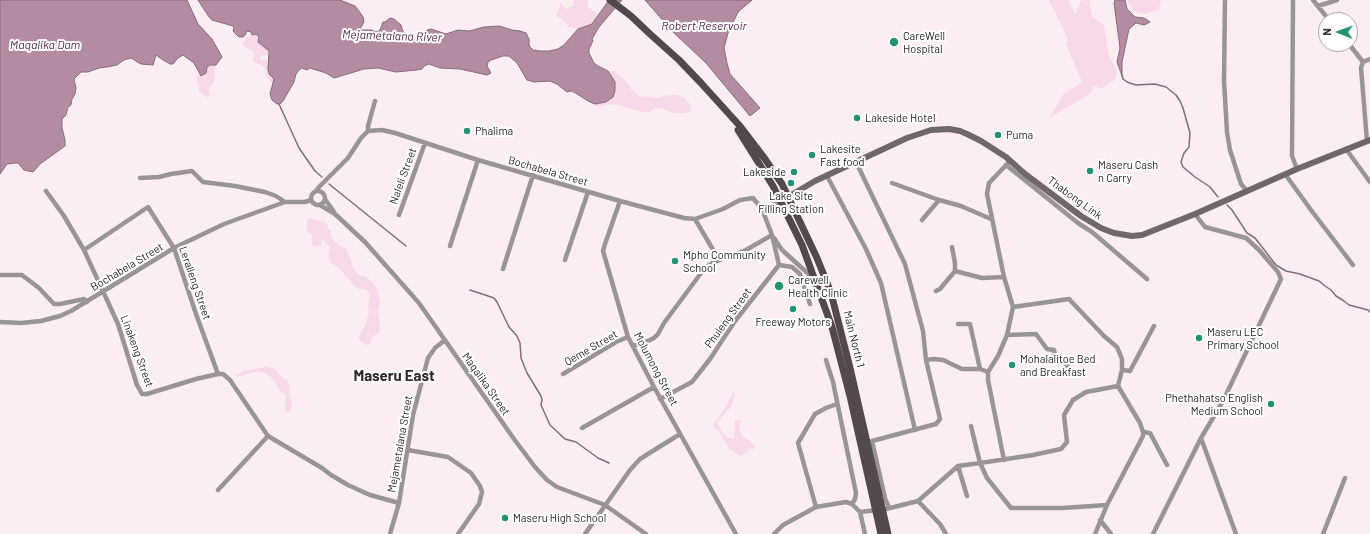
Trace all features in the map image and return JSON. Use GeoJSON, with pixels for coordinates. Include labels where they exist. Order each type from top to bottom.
{"type":"FeatureCollection","features":[{"type":"Feature","properties":{"kind":"main road","name":"Main North 1"},"geometry":{"type":"LineString","coordinates":[[610,0],[679,60],[739,125],[782,184],[784,199],[815,279],[838,347],[881,534]]}},
{"type":"Feature","properties":{"kind":"main road","name":"Thabong Link"},"geometry":{"type":"LineString","coordinates":[[784,199],[815,181],[907,138],[931,130],[940,129],[960,131],[981,141],[1008,163],[1081,216],[1101,228],[1114,233],[1132,236],[1154,232],[1285,174],[1368,141]]}},
{"type":"Feature","properties":{"kind":"main road","name":"Main North 1"},"geometry":{"type":"LineString","coordinates":[[784,199],[817,258],[831,293],[886,509],[888,534]]}},
{"type":"Feature","properties":{"kind":"street"},"geometry":{"type":"LineString","coordinates":[[1225,0],[1224,81],[1227,132],[1230,150],[1241,184],[1247,191]]}},
{"type":"Feature","properties":{"kind":"street"},"geometry":{"type":"LineString","coordinates":[[1293,0],[1292,156],[1297,169]]}},
{"type":"Feature","properties":{"kind":"street"},"geometry":{"type":"LineString","coordinates":[[1313,0],[1323,12]]}},
{"type":"Feature","properties":{"kind":"street"},"geometry":{"type":"LineString","coordinates":[[1318,6],[1337,0]]}},
{"type":"Feature","properties":{"kind":"street"},"geometry":{"type":"LineString","coordinates":[[1355,52],[1363,62],[1362,68],[1368,141]]}},
{"type":"Feature","properties":{"kind":"street"},"geometry":{"type":"LineString","coordinates":[[1363,62],[1370,59]]}},
{"type":"Feature","properties":{"kind":"street"},"geometry":{"type":"LineString","coordinates":[[325,181],[324,203],[316,205],[311,200],[312,195],[318,187],[348,158],[361,138],[368,131],[375,101]]}},
{"type":"Feature","properties":{"kind":"street","name":"Bochabela Street"},"geometry":{"type":"LineString","coordinates":[[368,131],[382,130],[588,192],[684,218],[695,219]]}},
{"type":"Feature","properties":{"kind":"street","name":"Naleli Street"},"geometry":{"type":"LineString","coordinates":[[399,215],[425,142]]}},
{"type":"Feature","properties":{"kind":"street"},"geometry":{"type":"LineString","coordinates":[[1346,149],[1370,182]]}},
{"type":"Feature","properties":{"kind":"street"},"geometry":{"type":"LineString","coordinates":[[450,246],[478,160]]}},
{"type":"Feature","properties":{"kind":"street"},"geometry":{"type":"LineString","coordinates":[[856,162],[905,264],[920,318],[926,360],[940,419],[936,424],[872,441],[885,498],[886,509]]}},
{"type":"Feature","properties":{"kind":"street"},"geometry":{"type":"LineString","coordinates":[[1004,460],[988,380],[988,372],[998,356],[1007,335],[1013,307],[1004,277],[991,219],[987,194],[989,183],[1008,163],[1078,223],[1092,232],[1146,279]]}},
{"type":"Feature","properties":{"kind":"street"},"geometry":{"type":"LineString","coordinates":[[140,178],[159,177],[192,171],[203,182],[265,192],[276,196],[285,202]]}},
{"type":"Feature","properties":{"kind":"street"},"geometry":{"type":"LineString","coordinates":[[1285,174],[1313,214],[1353,265]]}},
{"type":"Feature","properties":{"kind":"street"},"geometry":{"type":"LineString","coordinates":[[503,269],[533,175]]}},
{"type":"Feature","properties":{"kind":"street"},"geometry":{"type":"LineString","coordinates":[[827,176],[866,249],[881,283],[915,430]]}},
{"type":"Feature","properties":{"kind":"street"},"geometry":{"type":"LineString","coordinates":[[892,182],[939,200],[961,206],[991,219]]}},
{"type":"Feature","properties":{"kind":"street","name":"Linakeng Street"},"geometry":{"type":"LineString","coordinates":[[46,191],[64,216],[84,250],[118,324],[137,385],[142,394],[147,394],[218,374]]}},
{"type":"Feature","properties":{"kind":"street"},"geometry":{"type":"LineString","coordinates":[[316,191],[324,193]]}},
{"type":"Feature","properties":{"kind":"street"},"geometry":{"type":"LineString","coordinates":[[565,260],[588,192]]}},
{"type":"Feature","properties":{"kind":"street"},"geometry":{"type":"LineString","coordinates":[[719,260],[695,219],[740,200],[753,198],[762,209],[772,235],[779,265],[792,267],[800,274],[810,304]]}},
{"type":"Feature","properties":{"kind":"street","name":"Maqalika Street"},"geometry":{"type":"LineString","coordinates":[[325,199],[335,214]]}},
{"type":"Feature","properties":{"kind":"street"},"geometry":{"type":"LineString","coordinates":[[762,209],[784,199]]}},
{"type":"Feature","properties":{"kind":"street","name":"Bochabela Street"},"geometry":{"type":"LineString","coordinates":[[0,322],[21,323],[41,321],[60,316],[87,302],[174,248],[224,224],[285,202],[305,202],[311,200]]}},
{"type":"Feature","properties":{"kind":"street"},"geometry":{"type":"LineString","coordinates":[[922,220],[939,200]]}},
{"type":"Feature","properties":{"kind":"street","name":"Molumong Street"},"geometry":{"type":"LineString","coordinates":[[620,201],[605,244],[604,258],[628,337],[660,399],[736,534]]}},
{"type":"Feature","properties":{"kind":"street","name":"Maqalika Street"},"geometry":{"type":"LineString","coordinates":[[320,205],[335,214],[365,242],[419,303],[535,468],[547,480],[557,487],[605,505],[646,534]]}},
{"type":"Feature","properties":{"kind":"street","name":"Leralleng Street"},"geometry":{"type":"LineString","coordinates":[[84,250],[148,207],[174,248],[218,374]]}},
{"type":"Feature","properties":{"kind":"street"},"geometry":{"type":"LineString","coordinates":[[1153,534],[1201,438],[1223,401],[1281,279],[1278,272],[1259,250],[1246,238],[1205,227],[1195,214]]}},
{"type":"Feature","properties":{"kind":"street"},"geometry":{"type":"LineString","coordinates":[[772,235],[782,250],[815,279]]}},
{"type":"Feature","properties":{"kind":"street"},"geometry":{"type":"LineString","coordinates":[[633,346],[654,338],[704,269],[719,260],[746,250],[772,235]]}},
{"type":"Feature","properties":{"kind":"street"},"geometry":{"type":"LineString","coordinates":[[952,248],[956,271]]}},
{"type":"Feature","properties":{"kind":"street","name":"Phuleng Street"},"geometry":{"type":"LineString","coordinates":[[660,399],[692,382],[710,360],[735,321],[779,265]]}},
{"type":"Feature","properties":{"kind":"street"},"geometry":{"type":"LineString","coordinates":[[956,271],[982,278],[1004,277]]}},
{"type":"Feature","properties":{"kind":"street"},"geometry":{"type":"LineString","coordinates":[[936,291],[940,289],[956,271]]}},
{"type":"Feature","properties":{"kind":"street","name":"Bochabela Street"},"geometry":{"type":"LineString","coordinates":[[0,275],[22,275],[39,288],[54,304],[84,299],[87,302]]}},
{"type":"Feature","properties":{"kind":"street"},"geometry":{"type":"LineString","coordinates":[[1013,307],[1069,299],[1116,347],[1122,359],[1122,370],[1118,386],[1140,423],[1143,432],[1107,505],[1095,534]]}},
{"type":"Feature","properties":{"kind":"street"},"geometry":{"type":"LineString","coordinates":[[958,324],[970,324],[980,369]]}},
{"type":"Feature","properties":{"kind":"street"},"geometry":{"type":"LineString","coordinates":[[1122,370],[1130,371],[1154,326]]}},
{"type":"Feature","properties":{"kind":"street"},"geometry":{"type":"LineString","coordinates":[[1007,335],[1036,334],[1047,349],[1054,350],[1055,356],[1064,362],[1068,367]]}},
{"type":"Feature","properties":{"kind":"street","name":"Qeme Street"},"geometry":{"type":"LineString","coordinates":[[563,374],[616,342],[628,337]]}},
{"type":"Feature","properties":{"kind":"street","name":"Mejametalana Street"},"geometry":{"type":"LineString","coordinates":[[390,534],[399,503],[413,415],[428,358],[435,348],[445,340]]}},
{"type":"Feature","properties":{"kind":"street"},"geometry":{"type":"LineString","coordinates":[[826,360],[833,382],[856,493],[852,504]]}},
{"type":"Feature","properties":{"kind":"street"},"geometry":{"type":"LineString","coordinates":[[926,360],[943,360],[962,369],[980,369],[988,372]]}},
{"type":"Feature","properties":{"kind":"street"},"geometry":{"type":"LineString","coordinates":[[218,374],[223,374],[230,380],[268,436],[348,485],[370,495],[399,503]]}},
{"type":"Feature","properties":{"kind":"street"},"geometry":{"type":"LineString","coordinates":[[860,512],[886,509],[918,501],[958,466],[1004,460],[1061,449],[1067,442],[1064,415],[1073,400],[1086,392],[1118,386]]}},
{"type":"Feature","properties":{"kind":"street"},"geometry":{"type":"LineString","coordinates":[[582,428],[654,387]]}},
{"type":"Feature","properties":{"kind":"street"},"geometry":{"type":"LineString","coordinates":[[816,507],[798,443],[815,414],[837,404]]}},
{"type":"Feature","properties":{"kind":"street"},"geometry":{"type":"LineString","coordinates":[[971,426],[980,463],[988,478],[1011,508],[1063,508],[1107,505]]}},
{"type":"Feature","properties":{"kind":"street"},"geometry":{"type":"LineString","coordinates":[[1143,432],[1150,433],[1167,465]]}},
{"type":"Feature","properties":{"kind":"street"},"geometry":{"type":"LineString","coordinates":[[585,534],[620,482],[640,459],[680,434]]}},
{"type":"Feature","properties":{"kind":"street"},"geometry":{"type":"LineString","coordinates":[[218,490],[268,436]]}},
{"type":"Feature","properties":{"kind":"street"},"geometry":{"type":"LineString","coordinates":[[1201,438],[1236,534]]}},
{"type":"Feature","properties":{"kind":"street"},"geometry":{"type":"LineString","coordinates":[[408,450],[448,457],[471,473],[480,486],[482,492],[479,504],[458,534]]}},
{"type":"Feature","properties":{"kind":"street"},"geometry":{"type":"LineString","coordinates":[[958,466],[967,496]]}},
{"type":"Feature","properties":{"kind":"street"},"geometry":{"type":"LineString","coordinates":[[1323,534],[1345,478]]}},
{"type":"Feature","properties":{"kind":"street"},"geometry":{"type":"LineString","coordinates":[[918,501],[940,524],[946,534]]}},
{"type":"Feature","properties":{"kind":"street"},"geometry":{"type":"LineString","coordinates":[[774,534],[783,525],[816,507],[846,502],[852,504],[860,512],[865,534]]}},
{"type":"Feature","properties":{"kind":"street"},"geometry":{"type":"LineString","coordinates":[[1100,520],[1111,534]]}},
{"type":"Feature","properties":{"kind":"shaded area"},"geometry":{"type":"Polygon","coordinates":[[[574,0],[588,0],[588,7],[599,15],[592,24],[578,29],[569,27],[562,19],[556,16],[561,2],[565,9],[573,6],[574,0]]]}},
{"type":"Feature","properties":{"kind":"shaded area"},"geometry":{"type":"Polygon","coordinates":[[[1049,0],[1068,0],[1076,14],[1081,0],[1089,0],[1092,16],[1104,25],[1109,55],[1117,72],[1115,79],[1102,89],[1094,86],[1090,94],[1049,118],[1063,95],[1082,82],[1066,44],[1068,39],[1049,0]]]}},
{"type":"Feature","properties":{"kind":"shaded area"},"geometry":{"type":"Polygon","coordinates":[[[1127,0],[1161,0],[1159,10],[1145,14],[1135,12],[1127,0]]]}},
{"type":"Feature","properties":{"kind":"shaded area"},"geometry":{"type":"Polygon","coordinates":[[[255,34],[259,36],[260,45],[267,49],[268,55],[260,56],[261,60],[267,60],[269,62],[268,69],[275,79],[273,84],[265,74],[266,70],[262,65],[255,63],[253,60],[253,51],[243,44],[246,38],[255,34]]]}},
{"type":"Feature","properties":{"kind":"shaded area"},"geometry":{"type":"Polygon","coordinates":[[[210,65],[216,65],[214,70],[215,78],[214,83],[209,87],[210,96],[207,97],[200,92],[197,76],[200,74],[202,76],[207,67],[210,65]]]}},
{"type":"Feature","properties":{"kind":"shaded area"},"geometry":{"type":"Polygon","coordinates":[[[608,71],[614,71],[627,82],[632,90],[640,96],[656,98],[678,95],[690,104],[691,111],[685,113],[674,113],[661,108],[648,112],[642,112],[612,104],[598,107],[595,104],[602,103],[615,82],[608,71]]]}},
{"type":"Feature","properties":{"kind":"shaded area"},"geometry":{"type":"Polygon","coordinates":[[[309,218],[327,224],[334,241],[347,250],[354,269],[359,275],[366,277],[373,283],[378,290],[380,303],[378,311],[380,329],[379,333],[372,337],[371,342],[367,345],[362,343],[358,338],[365,326],[369,312],[369,293],[366,290],[359,289],[352,284],[349,278],[344,275],[342,270],[331,263],[329,256],[330,247],[322,239],[321,245],[314,246],[312,243],[312,235],[307,231],[307,222],[309,218]]]}},
{"type":"Feature","properties":{"kind":"shaded area"},"geometry":{"type":"Polygon","coordinates":[[[266,367],[274,368],[283,379],[287,380],[290,385],[289,390],[292,404],[291,410],[286,413],[286,396],[284,393],[280,392],[275,381],[267,374],[259,371],[242,376],[234,376],[245,371],[266,367]]]}},
{"type":"Feature","properties":{"kind":"shaded area"},"geometry":{"type":"Polygon","coordinates":[[[734,391],[735,395],[731,406],[717,423],[724,435],[729,438],[734,438],[735,420],[741,421],[739,427],[742,437],[749,440],[755,446],[753,449],[749,449],[746,453],[740,456],[729,449],[718,430],[714,427],[715,422],[724,410],[734,391]]]}},
{"type":"Feature","properties":{"kind":"water","name":"Maqalika Dam"},"geometry":{"type":"Polygon","coordinates":[[[0,0],[187,0],[198,24],[212,39],[222,57],[216,65],[210,65],[207,67],[206,73],[201,76],[194,63],[183,55],[173,64],[170,64],[156,55],[153,65],[141,64],[131,58],[124,60],[117,65],[99,68],[88,72],[81,72],[74,79],[76,88],[75,94],[71,105],[68,107],[66,115],[62,119],[65,146],[40,164],[33,172],[24,170],[18,163],[15,163],[7,164],[0,174],[0,0]]]}},
{"type":"Feature","properties":{"kind":"water","name":"Mejametalana River"},"geometry":{"type":"Polygon","coordinates":[[[198,0],[340,0],[355,6],[359,11],[364,22],[360,29],[361,30],[371,30],[377,32],[380,30],[383,22],[390,18],[394,19],[401,25],[403,32],[416,38],[420,37],[427,30],[431,29],[446,34],[458,30],[469,31],[484,27],[499,26],[526,33],[529,39],[530,47],[533,50],[549,51],[558,49],[564,45],[578,29],[592,24],[609,0],[622,0],[599,27],[592,39],[593,41],[589,49],[589,53],[594,63],[608,71],[612,77],[615,82],[615,91],[613,97],[606,102],[595,104],[572,91],[567,92],[557,84],[550,81],[534,82],[527,80],[517,63],[509,56],[503,56],[488,62],[487,66],[491,73],[487,75],[460,69],[440,68],[429,64],[424,66],[422,69],[396,72],[378,68],[364,69],[334,78],[326,73],[310,68],[307,70],[302,68],[296,74],[294,82],[283,101],[280,104],[277,104],[272,100],[270,94],[274,79],[269,74],[268,69],[269,51],[258,42],[259,36],[255,34],[252,35],[251,32],[246,31],[246,34],[243,37],[239,37],[233,31],[233,26],[212,20],[198,0]]]}},
{"type":"Feature","properties":{"kind":"water","name":"Robert Reservoir"},"geometry":{"type":"Polygon","coordinates":[[[645,0],[752,0],[738,12],[728,33],[724,48],[730,74],[760,108],[750,116],[706,63],[673,32],[645,0]]]}},
{"type":"Feature","properties":{"kind":"water"},"geometry":{"type":"Polygon","coordinates":[[[1115,0],[1125,0],[1127,9],[1135,17],[1144,18],[1150,22],[1144,25],[1136,23],[1129,29],[1122,62],[1122,76],[1117,62],[1120,48],[1114,3],[1115,0]]]}},
{"type":"Feature","properties":{"kind":"waterway"},"geometry":{"type":"LineString","coordinates":[[1122,75],[1123,79],[1127,82],[1136,85],[1155,84],[1166,87],[1176,95],[1183,108],[1190,133],[1189,147],[1184,153],[1181,162],[1183,167],[1210,187],[1218,197]]}},
{"type":"Feature","properties":{"kind":"waterway"},"geometry":{"type":"LineString","coordinates":[[279,104],[299,148],[315,171],[322,177]]}},
{"type":"Feature","properties":{"kind":"waterway"},"geometry":{"type":"LineString","coordinates":[[329,184],[406,246]]}},
{"type":"Feature","properties":{"kind":"waterway"},"geometry":{"type":"LineString","coordinates":[[1227,205],[1247,233],[1255,238],[1276,265],[1286,271],[1319,281],[1349,305],[1368,310],[1370,312]]}},
{"type":"Feature","properties":{"kind":"waterway"},"geometry":{"type":"LineString","coordinates":[[470,290],[494,298],[497,302],[509,327],[517,336],[520,343],[521,358],[527,373],[541,396],[541,405],[550,425],[565,439],[576,442],[598,458],[609,463]]}},
{"type":"Feature","properties":{"kind":"place","name":"CareWell Hospital"},"geometry":{"type":"Point","coordinates":[894,42]}},
{"type":"Feature","properties":{"kind":"place","name":"Lakeside Hotel"},"geometry":{"type":"Point","coordinates":[857,118]}},
{"type":"Feature","properties":{"kind":"place","name":"Phalima"},"geometry":{"type":"Point","coordinates":[467,131]}},
{"type":"Feature","properties":{"kind":"place","name":"Puma"},"geometry":{"type":"Point","coordinates":[998,135]}},
{"type":"Feature","properties":{"kind":"place","name":"Lakesite Fast food"},"geometry":{"type":"Point","coordinates":[812,155]}},
{"type":"Feature","properties":{"kind":"place","name":"Maseru Cash n Carry"},"geometry":{"type":"Point","coordinates":[1090,171]}},
{"type":"Feature","properties":{"kind":"place","name":"Lakeside"},"geometry":{"type":"Point","coordinates":[794,172]}},
{"type":"Feature","properties":{"kind":"place","name":"Lake Site Filling Station"},"geometry":{"type":"Point","coordinates":[791,183]}},
{"type":"Feature","properties":{"kind":"place","name":"Mpho Community School"},"geometry":{"type":"Point","coordinates":[675,261]}},
{"type":"Feature","properties":{"kind":"place","name":"Carewell Health Clinic"},"geometry":{"type":"Point","coordinates":[779,286]}},
{"type":"Feature","properties":{"kind":"place","name":"Freeway Motors"},"geometry":{"type":"Point","coordinates":[793,309]}},
{"type":"Feature","properties":{"kind":"place","name":"Maseru LEC Primary School"},"geometry":{"type":"Point","coordinates":[1199,338]}},
{"type":"Feature","properties":{"kind":"place","name":"Mohalalitoe Bed and Breakfast"},"geometry":{"type":"Point","coordinates":[1012,365]}},
{"type":"Feature","properties":{"kind":"place","name":"Phethahatso English Medium School"},"geometry":{"type":"Point","coordinates":[1271,404]}},
{"type":"Feature","properties":{"kind":"place","name":"Maseru High School"},"geometry":{"type":"Point","coordinates":[505,518]}},
{"type":"Feature","properties":{"kind":"district","name":"Maseru East"},"geometry":{"type":"Point","coordinates":[394,376]}}]}
